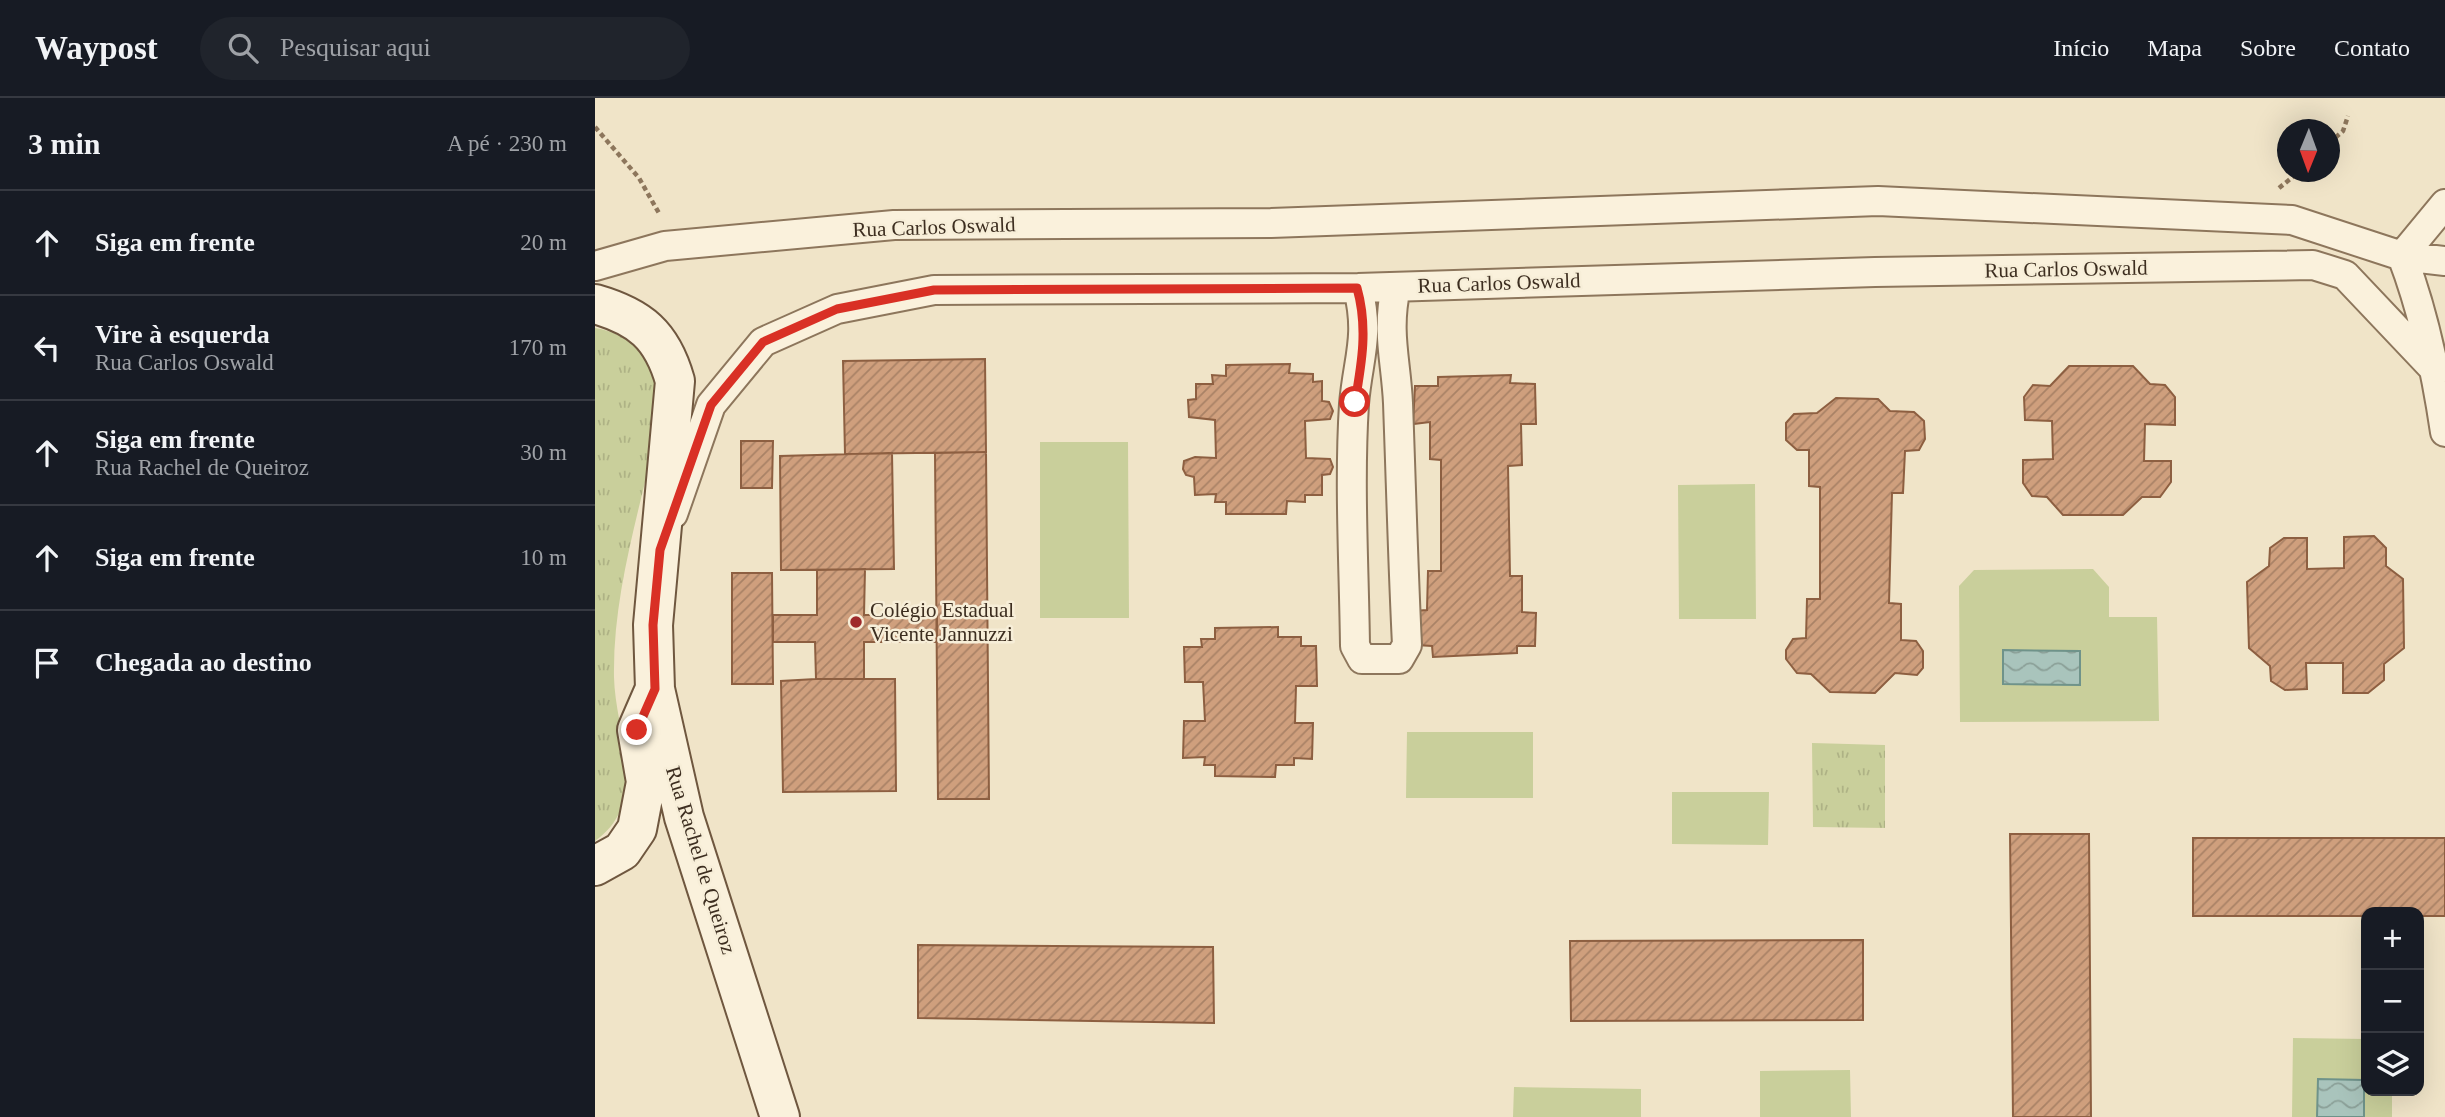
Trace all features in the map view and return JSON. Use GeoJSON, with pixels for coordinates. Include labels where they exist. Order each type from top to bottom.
{"type":"FeatureCollection","features":[{"type":"Feature","properties":{"kind":"street","name":"Rua Carlos Oswald"},"geometry":{"type":"LineString","coordinates":[[595,266],[666,246],[894,225],[1271,223],[1878,201],[2292,220],[2402,256],[2445,261]]}},
{"type":"Feature","properties":{"kind":"street"},"geometry":{"type":"LineString","coordinates":[[2445,204],[2402,256],[2415,290],[2436,371],[2445,432]]}},
{"type":"Feature","properties":{"kind":"street","name":"Rua Carlos Oswald"},"geometry":{"type":"LineString","coordinates":[[660,550],[711,405],[763,342],[837,309],[934,290],[1357,288],[1875,272],[2313,265],[2345,275],[2436,371]]}},
{"type":"Feature","properties":{"kind":"street"},"geometry":{"type":"LineString","coordinates":[[1357,288],[1364,314],[1364,354],[1355,402],[1355,646],[1362,659],[1399,659],[1407,645],[1397,399],[1391,354],[1390,312],[1396,286]]}},
{"type":"Feature","properties":{"kind":"street","name":"Rua Rachel de Queiroz"},"geometry":{"type":"LineString","coordinates":[[595,304],[640,323],[657,339],[668,356],[674,381],[653,625],[655,689],[684,817],[780,1117]]}},
{"type":"Feature","properties":{"kind":"street"},"geometry":{"type":"LineString","coordinates":[[595,866],[622,851],[637,829],[646,782],[637,730],[655,689]]}},
{"type":"Feature","properties":{"kind":"path"},"geometry":{"type":"LineString","coordinates":[[2340,134],[2348,116]]}},
{"type":"Feature","properties":{"kind":"path"},"geometry":{"type":"LineString","coordinates":[[595,127],[639,178],[653,201],[663,220],[666,246]]}},
{"type":"Feature","properties":{"kind":"green space"},"geometry":{"type":"Polygon","coordinates":[[[595,328],[621,336],[641,352],[649,362],[660,386],[662,408],[629,552],[616,626],[614,677],[626,765],[626,786],[622,807],[612,825],[595,841],[595,328]]]}},
{"type":"Feature","properties":{"kind":"green space"},"geometry":{"type":"Polygon","coordinates":[[[1040,442],[1128,442],[1129,618],[1040,618],[1040,442]]]}},
{"type":"Feature","properties":{"kind":"green space"},"geometry":{"type":"Polygon","coordinates":[[[1755,484],[1756,619],[1679,619],[1678,485],[1755,484]]]}},
{"type":"Feature","properties":{"kind":"green space"},"geometry":{"type":"Polygon","coordinates":[[[2093,569],[2109,587],[2109,617],[2157,617],[2159,721],[1960,722],[1959,586],[1974,570],[2093,569]]]}},
{"type":"Feature","properties":{"kind":"green space"},"geometry":{"type":"Polygon","coordinates":[[[1407,732],[1533,732],[1533,798],[1406,798],[1407,732]]]}},
{"type":"Feature","properties":{"kind":"green space"},"geometry":{"type":"Polygon","coordinates":[[[1812,743],[1885,745],[1885,828],[1813,827],[1812,743]]]}},
{"type":"Feature","properties":{"kind":"green space"},"geometry":{"type":"Polygon","coordinates":[[[1672,792],[1769,792],[1768,845],[1672,844],[1672,792]]]}},
{"type":"Feature","properties":{"kind":"green space"},"geometry":{"type":"Polygon","coordinates":[[[2293,1038],[2361,1039],[2361,1096],[2392,1096],[2392,1117],[2292,1117],[2293,1038]]]}},
{"type":"Feature","properties":{"kind":"green space"},"geometry":{"type":"Polygon","coordinates":[[[1850,1070],[1851,1117],[1760,1117],[1760,1071],[1850,1070]]]}},
{"type":"Feature","properties":{"kind":"green space"},"geometry":{"type":"Polygon","coordinates":[[[1514,1087],[1641,1089],[1641,1117],[1513,1117],[1514,1087]]]}},
{"type":"Feature","properties":{"kind":"water"},"geometry":{"type":"Polygon","coordinates":[[[2003,650],[2080,651],[2080,685],[2003,684],[2003,650]]]}},
{"type":"Feature","properties":{"kind":"water"},"geometry":{"type":"Polygon","coordinates":[[[2318,1079],[2361,1080],[2364,1117],[2317,1117],[2318,1079]]]}},
{"type":"Feature","properties":{"kind":"building"},"geometry":{"type":"Polygon","coordinates":[[[985,359],[986,452],[845,454],[843,361],[985,359]]]}},
{"type":"Feature","properties":{"kind":"building"},"geometry":{"type":"Polygon","coordinates":[[[1290,364],[1289,373],[1313,374],[1313,382],[1322,381],[1322,401],[1329,402],[1333,411],[1330,419],[1305,421],[1306,458],[1330,459],[1333,467],[1330,474],[1322,475],[1322,495],[1305,495],[1305,502],[1287,501],[1286,514],[1226,514],[1226,502],[1215,502],[1216,494],[1195,495],[1194,477],[1186,475],[1183,469],[1184,461],[1195,457],[1216,458],[1215,420],[1189,417],[1188,400],[1196,399],[1196,384],[1213,384],[1212,375],[1226,376],[1226,365],[1290,364]]]}},
{"type":"Feature","properties":{"kind":"building"},"geometry":{"type":"Polygon","coordinates":[[[2069,366],[2133,366],[2150,384],[2165,385],[2175,397],[2175,425],[2145,424],[2144,461],[2171,461],[2171,482],[2160,497],[2142,497],[2123,515],[2063,515],[2047,497],[2032,496],[2023,483],[2023,460],[2053,459],[2052,421],[2025,420],[2024,397],[2033,385],[2050,386],[2069,366]]]}},
{"type":"Feature","properties":{"kind":"building"},"geometry":{"type":"Polygon","coordinates":[[[1511,375],[1510,383],[1535,384],[1536,424],[1521,424],[1522,465],[1508,466],[1510,576],[1522,576],[1522,612],[1536,613],[1535,646],[1517,646],[1517,653],[1433,657],[1432,646],[1417,645],[1414,611],[1427,610],[1428,571],[1441,571],[1441,460],[1430,459],[1430,422],[1413,424],[1415,386],[1438,386],[1438,377],[1511,375]]]}},
{"type":"Feature","properties":{"kind":"building"},"geometry":{"type":"Polygon","coordinates":[[[1836,398],[1878,399],[1890,411],[1914,412],[1924,421],[1925,439],[1919,450],[1905,451],[1903,493],[1892,493],[1889,603],[1901,604],[1901,640],[1916,641],[1923,651],[1923,668],[1917,675],[1895,673],[1875,693],[1830,692],[1811,674],[1797,673],[1786,659],[1786,650],[1793,639],[1806,638],[1807,599],[1820,599],[1820,487],[1809,486],[1809,450],[1797,450],[1786,440],[1786,423],[1794,414],[1817,413],[1836,398]]]}},
{"type":"Feature","properties":{"kind":"building"},"geometry":{"type":"Polygon","coordinates":[[[741,441],[773,441],[772,488],[741,488],[741,441]]]}},
{"type":"Feature","properties":{"kind":"building"},"geometry":{"type":"Polygon","coordinates":[[[986,452],[989,799],[938,799],[935,453],[986,452]]]}},
{"type":"Feature","properties":{"kind":"building"},"geometry":{"type":"Polygon","coordinates":[[[892,453],[894,569],[781,570],[780,456],[892,453]]]}},
{"type":"Feature","properties":{"kind":"building"},"geometry":{"type":"Polygon","coordinates":[[[2374,536],[2386,548],[2386,566],[2403,579],[2404,648],[2384,664],[2384,680],[2368,693],[2343,693],[2343,663],[2306,663],[2307,689],[2285,690],[2271,681],[2270,666],[2249,648],[2247,582],[2269,566],[2270,548],[2284,538],[2307,538],[2307,569],[2344,568],[2344,537],[2374,536]]]}},
{"type":"Feature","properties":{"kind":"building"},"geometry":{"type":"Polygon","coordinates":[[[865,569],[864,615],[937,615],[937,642],[864,642],[864,679],[816,679],[815,642],[773,642],[773,615],[817,615],[817,570],[865,569]]]}},
{"type":"Feature","properties":{"kind":"building"},"geometry":{"type":"Polygon","coordinates":[[[732,573],[772,573],[773,684],[732,684],[732,573]]]}},
{"type":"Feature","properties":{"kind":"building"},"geometry":{"type":"Polygon","coordinates":[[[1278,627],[1278,637],[1301,637],[1301,646],[1316,646],[1317,686],[1296,686],[1295,723],[1313,723],[1312,759],[1294,758],[1294,765],[1276,765],[1275,777],[1215,776],[1215,765],[1204,765],[1205,757],[1183,758],[1184,721],[1205,721],[1203,682],[1185,682],[1184,647],[1202,647],[1201,639],[1215,639],[1215,628],[1278,627]]]}},
{"type":"Feature","properties":{"kind":"building"},"geometry":{"type":"Polygon","coordinates":[[[895,679],[896,791],[783,792],[781,681],[895,679]]]}},
{"type":"Feature","properties":{"kind":"building"},"geometry":{"type":"Polygon","coordinates":[[[2010,834],[2089,834],[2091,1117],[2013,1117],[2010,834]]]}},
{"type":"Feature","properties":{"kind":"building"},"geometry":{"type":"Polygon","coordinates":[[[2193,838],[2445,838],[2445,916],[2424,916],[2424,907],[2361,907],[2361,916],[2193,916],[2193,838]]]}},
{"type":"Feature","properties":{"kind":"building"},"geometry":{"type":"Polygon","coordinates":[[[1863,940],[1863,1020],[1571,1021],[1570,941],[1863,940]]]}},
{"type":"Feature","properties":{"kind":"building"},"geometry":{"type":"Polygon","coordinates":[[[918,945],[1213,947],[1214,1023],[918,1018],[918,945]]]}},
{"type":"Feature","properties":{"kind":"place","name":"Colégio Estadual Vicente Jannuzzi"},"geometry":{"type":"Point","coordinates":[856,622]}},
{"type":"Feature","properties":{"kind":"route"},"geometry":{"type":"LineString","coordinates":[[637,730],[655,689],[653,625],[660,550],[711,405],[763,342],[837,309],[934,290],[1357,288],[1364,314],[1364,354],[1355,402]]}}]}
